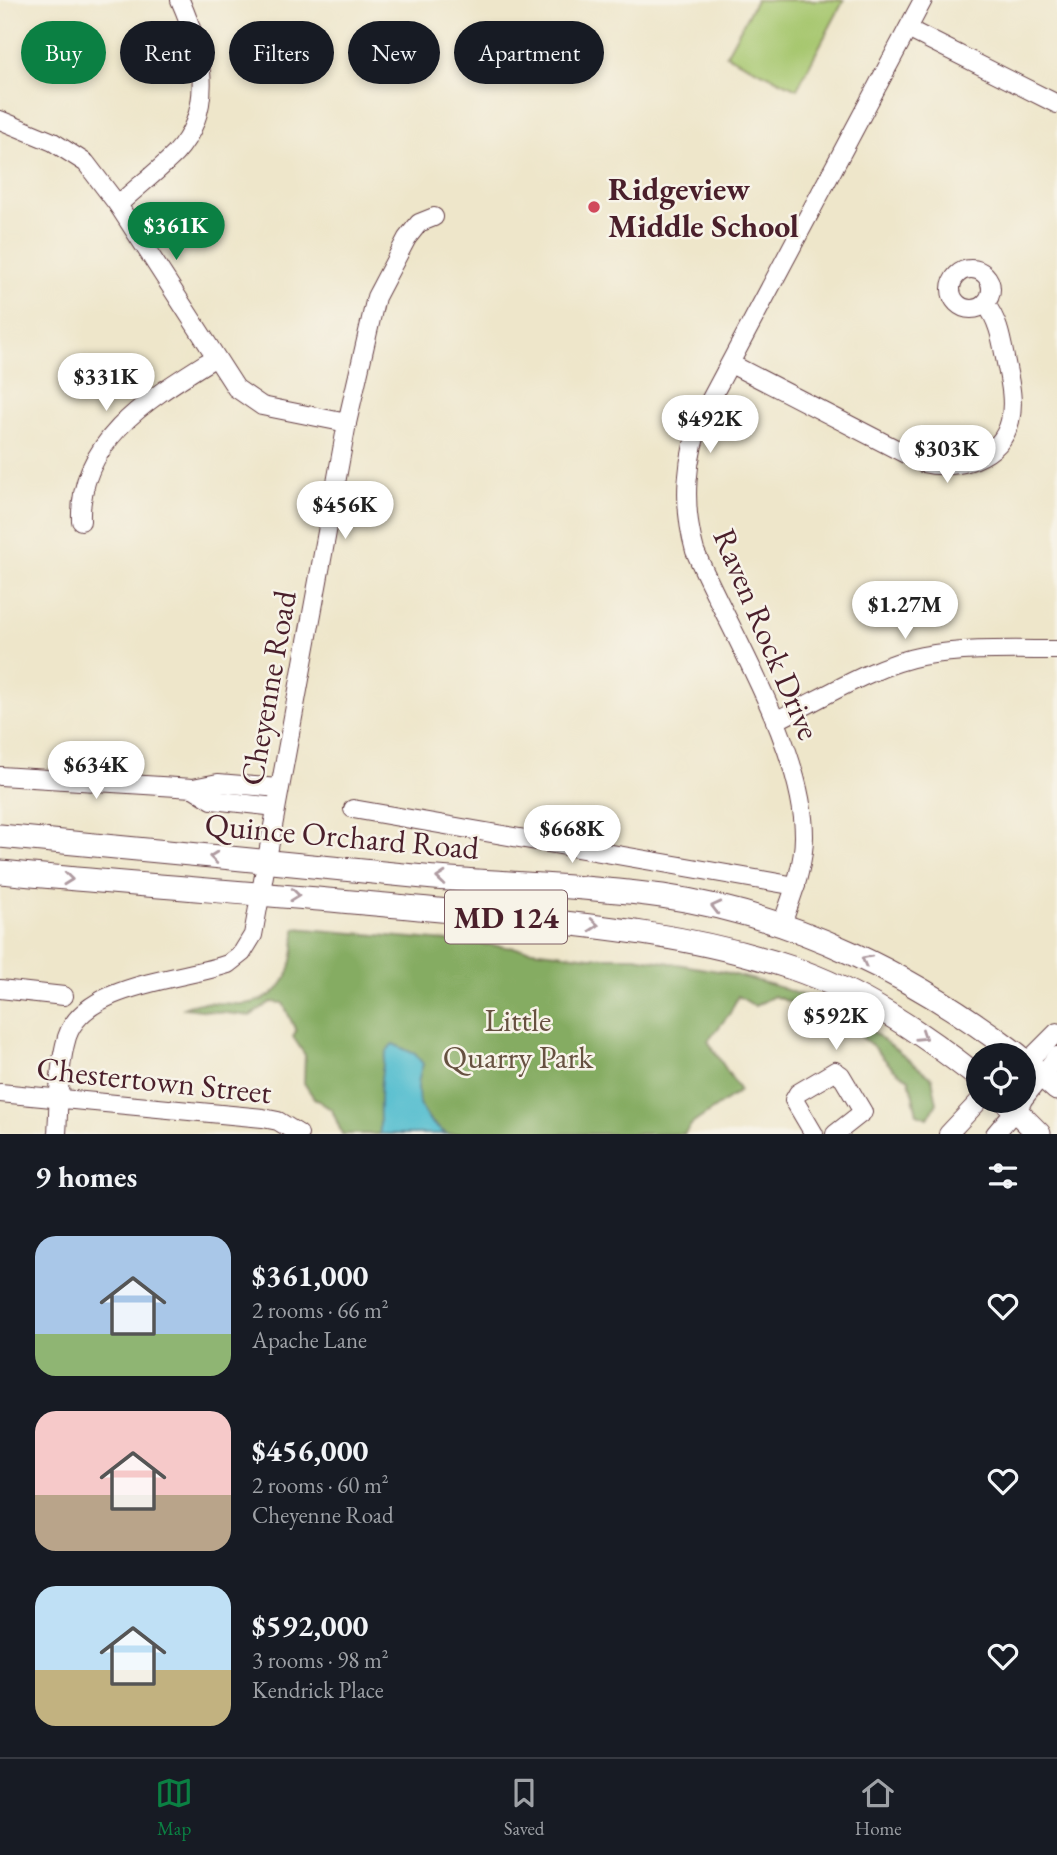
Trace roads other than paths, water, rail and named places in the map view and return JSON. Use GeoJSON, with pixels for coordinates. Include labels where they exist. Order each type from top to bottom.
{"type":"FeatureCollection","features":[{"type":"Feature","properties":{"kind":"main road","name":"Quince Orchard Road"},"geometry":{"type":"LineString","coordinates":[[0,836],[627,892],[696,902],[782,924],[855,954],[948,1004],[999,1043]]}},
{"type":"Feature","properties":{"kind":"main road","name":"Quince Orchard Road"},"geometry":{"type":"LineString","coordinates":[[0,872],[263,892],[610,926],[730,951],[793,969],[845,990],[942,1049],[966,1068]]}},
{"type":"Feature","properties":{"kind":"main road"},"geometry":{"type":"LineString","coordinates":[[1024,1113],[1039,1134]]}},
{"type":"Feature","properties":{"kind":"street"},"geometry":{"type":"LineString","coordinates":[[118,205],[177,152],[197,114],[203,82],[199,51],[180,0]]}},
{"type":"Feature","properties":{"kind":"street","name":"Raven Rock Drive"},"geometry":{"type":"LineString","coordinates":[[782,924],[796,886],[804,837],[801,800],[775,721],[703,570],[687,522],[690,454],[704,412],[923,0]]}},
{"type":"Feature","properties":{"kind":"street"},"geometry":{"type":"LineString","coordinates":[[908,29],[1057,104]]}},
{"type":"Feature","properties":{"kind":"street"},"geometry":{"type":"LineString","coordinates":[[0,120],[54,142],[86,163],[118,205],[214,358],[236,388],[262,405],[348,423]]}},
{"type":"Feature","properties":{"kind":"street","name":"Cheyenne Road"},"geometry":{"type":"LineString","coordinates":[[57,1134],[64,1048],[71,1028],[81,1014],[95,1003],[114,994],[208,970],[235,959],[253,935],[348,423],[376,297],[407,238],[419,223],[434,217]]}},
{"type":"Feature","properties":{"kind":"street"},"geometry":{"type":"LineString","coordinates":[[731,364],[923,463],[937,467],[966,464],[981,458],[996,444],[1010,424],[1012,398],[998,324],[985,303]]}},
{"type":"Feature","properties":{"kind":"street"},"geometry":{"type":"LineString","coordinates":[[81,520],[80,495],[92,463],[116,431],[164,389],[214,358]]}},
{"type":"Feature","properties":{"kind":"street"},"geometry":{"type":"LineString","coordinates":[[775,721],[888,667],[920,656],[976,650],[1057,650]]}},
{"type":"Feature","properties":{"kind":"street"},"geometry":{"type":"LineString","coordinates":[[0,776],[194,788],[218,783],[279,788]]}},
{"type":"Feature","properties":{"kind":"street"},"geometry":{"type":"LineString","coordinates":[[194,788],[212,800],[276,807]]}},
{"type":"Feature","properties":{"kind":"street"},"geometry":{"type":"LineString","coordinates":[[353,809],[796,886]]}},
{"type":"Feature","properties":{"kind":"street"},"geometry":{"type":"LineString","coordinates":[[0,989],[64,996]]}},
{"type":"Feature","properties":{"kind":"street"},"geometry":{"type":"LineString","coordinates":[[1036,1062],[1057,1032]]}},
{"type":"Feature","properties":{"kind":"street"},"geometry":{"type":"LineString","coordinates":[[1036,1066],[1057,1056]]}},
{"type":"Feature","properties":{"kind":"street"},"geometry":{"type":"LineString","coordinates":[[814,1134],[794,1100],[798,1093],[835,1071],[841,1075],[863,1108],[862,1115],[835,1134]]}},
{"type":"Feature","properties":{"kind":"street","name":"Chestertown Street"},"geometry":{"type":"LineString","coordinates":[[0,1094],[263,1118],[278,1121],[299,1134]]}},
{"type":"Feature","properties":{"kind":"street"},"geometry":{"type":"LineString","coordinates":[[948,1134],[968,1113]]}},
{"type":"Feature","properties":{"kind":"street"},"geometry":{"type":"LineString","coordinates":[[995,1134],[1010,1113]]}},
{"type":"Feature","properties":{"kind":"water"},"geometry":{"type":"Polygon","coordinates":[[[393,1044],[415,1054],[423,1064],[418,1085],[420,1104],[430,1121],[447,1134],[380,1134],[382,1072],[384,1059],[393,1044]]]}},
{"type":"Feature","properties":{"kind":"place","name":"Ridgeview Middle School"},"geometry":{"type":"Point","coordinates":[594,207]}},
{"type":"Feature","properties":{"kind":"park label","name":"Little Quarry Park"},"geometry":{"type":"Point","coordinates":[518,1038]}}]}
